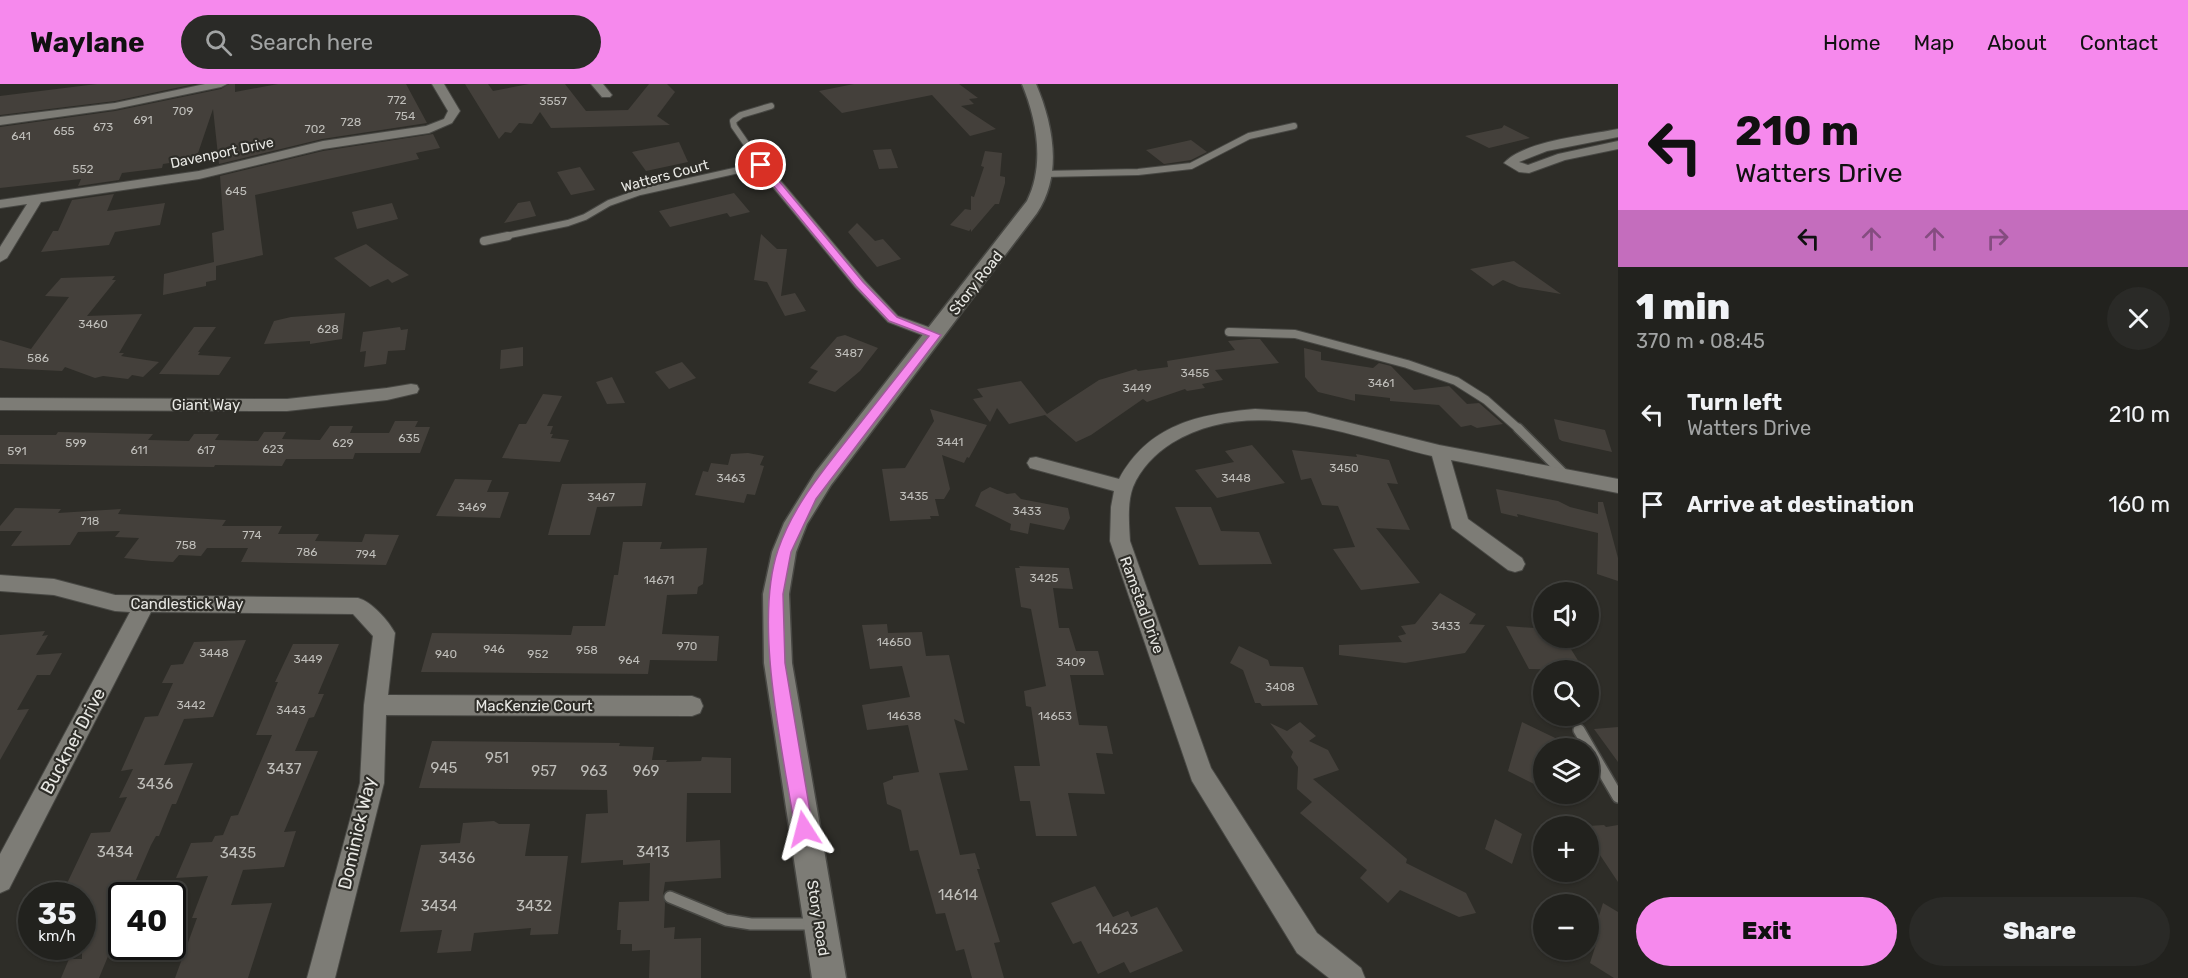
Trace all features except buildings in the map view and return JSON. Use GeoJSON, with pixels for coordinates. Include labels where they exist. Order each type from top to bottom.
{"type":"FeatureCollection","features":[{"type":"Feature","properties":{"kind":"street"},"geometry":{"type":"LineString","coordinates":[[0,121],[115,106],[221,84]]}},
{"type":"Feature","properties":{"kind":"street","name":"Davenport Drive"},"geometry":{"type":"LineString","coordinates":[[0,204],[199,175],[323,145],[429,129],[448,121],[453,111],[438,84]]}},
{"type":"Feature","properties":{"kind":"street"},"geometry":{"type":"LineString","coordinates":[[597,84],[606,95]]}},
{"type":"Feature","properties":{"kind":"street","name":"Story Road"},"geometry":{"type":"LineString","coordinates":[[829,978],[778,663],[776,594],[784,552],[811,496],[1031,209],[1041,187],[1043,174],[1042,117],[1029,84]]}},
{"type":"Feature","properties":{"kind":"street"},"geometry":{"type":"LineString","coordinates":[[1618,133],[1548,147],[1510,163],[1523,169],[1529,169],[1562,158],[1618,146]]}},
{"type":"Feature","properties":{"kind":"street"},"geometry":{"type":"LineString","coordinates":[[761,165],[860,284],[893,319],[936,335]]}},
{"type":"Feature","properties":{"kind":"street"},"geometry":{"type":"LineString","coordinates":[[0,258],[36,200]]}},
{"type":"Feature","properties":{"kind":"street","name":"Giant Way"},"geometry":{"type":"LineString","coordinates":[[0,404],[287,405],[387,394],[411,389]]}},
{"type":"Feature","properties":{"kind":"street","name":"Ramstad Drive"},"geometry":{"type":"LineString","coordinates":[[1351,978],[1307,943],[1201,773],[1120,541],[1119,505],[1124,487],[1139,461],[1157,444],[1179,431],[1204,422],[1261,415],[1307,418],[1440,451],[1618,486]]}},
{"type":"Feature","properties":{"kind":"street"},"geometry":{"type":"LineString","coordinates":[[1440,451],[1459,523],[1515,564]]}},
{"type":"Feature","properties":{"kind":"street"},"geometry":{"type":"LineString","coordinates":[[1036,463],[1124,487]]}},
{"type":"Feature","properties":{"kind":"street","name":"Candlestick Way"},"geometry":{"type":"LineString","coordinates":[[0,583],[54,587],[115,603],[358,606],[370,621]]}},
{"type":"Feature","properties":{"kind":"street","name":"Buckner Drive"},"geometry":{"type":"LineString","coordinates":[[0,880],[146,603]]}},
{"type":"Feature","properties":{"kind":"street","name":"Dominick Way"},"geometry":{"type":"LineString","coordinates":[[321,978],[372,783],[375,705],[384,633],[370,621]]}},
{"type":"Feature","properties":{"kind":"street","name":"MacKenzie Court"},"geometry":{"type":"LineString","coordinates":[[375,705],[692,706]]}},
{"type":"Feature","properties":{"kind":"lane"},"geometry":{"type":"LineString","coordinates":[[761,165],[734,126],[733,121],[741,115],[771,106]]}},
{"type":"Feature","properties":{"kind":"lane"},"geometry":{"type":"LineString","coordinates":[[1043,174],[1138,172],[1191,166],[1249,136],[1294,126]]}},
{"type":"Feature","properties":{"kind":"lane","name":"Watters Court"},"geometry":{"type":"LineString","coordinates":[[484,241],[568,223],[585,217],[609,203],[640,192],[761,165]]}},
{"type":"Feature","properties":{"kind":"lane"},"geometry":{"type":"LineString","coordinates":[[1229,333],[1295,334],[1407,364],[1456,381],[1495,408],[1538,446],[1566,476]]}},
{"type":"Feature","properties":{"kind":"lane"},"geometry":{"type":"LineString","coordinates":[[1579,730],[1618,797]]}},
{"type":"Feature","properties":{"kind":"lane"},"geometry":{"type":"LineString","coordinates":[[670,897],[726,920],[751,924],[819,924]]}},
{"type":"Feature","properties":{"kind":"route"},"geometry":{"type":"LineString","coordinates":[[761,165],[860,284],[893,319],[936,335],[811,496],[784,552],[776,594],[778,663],[804,829]]}}]}
